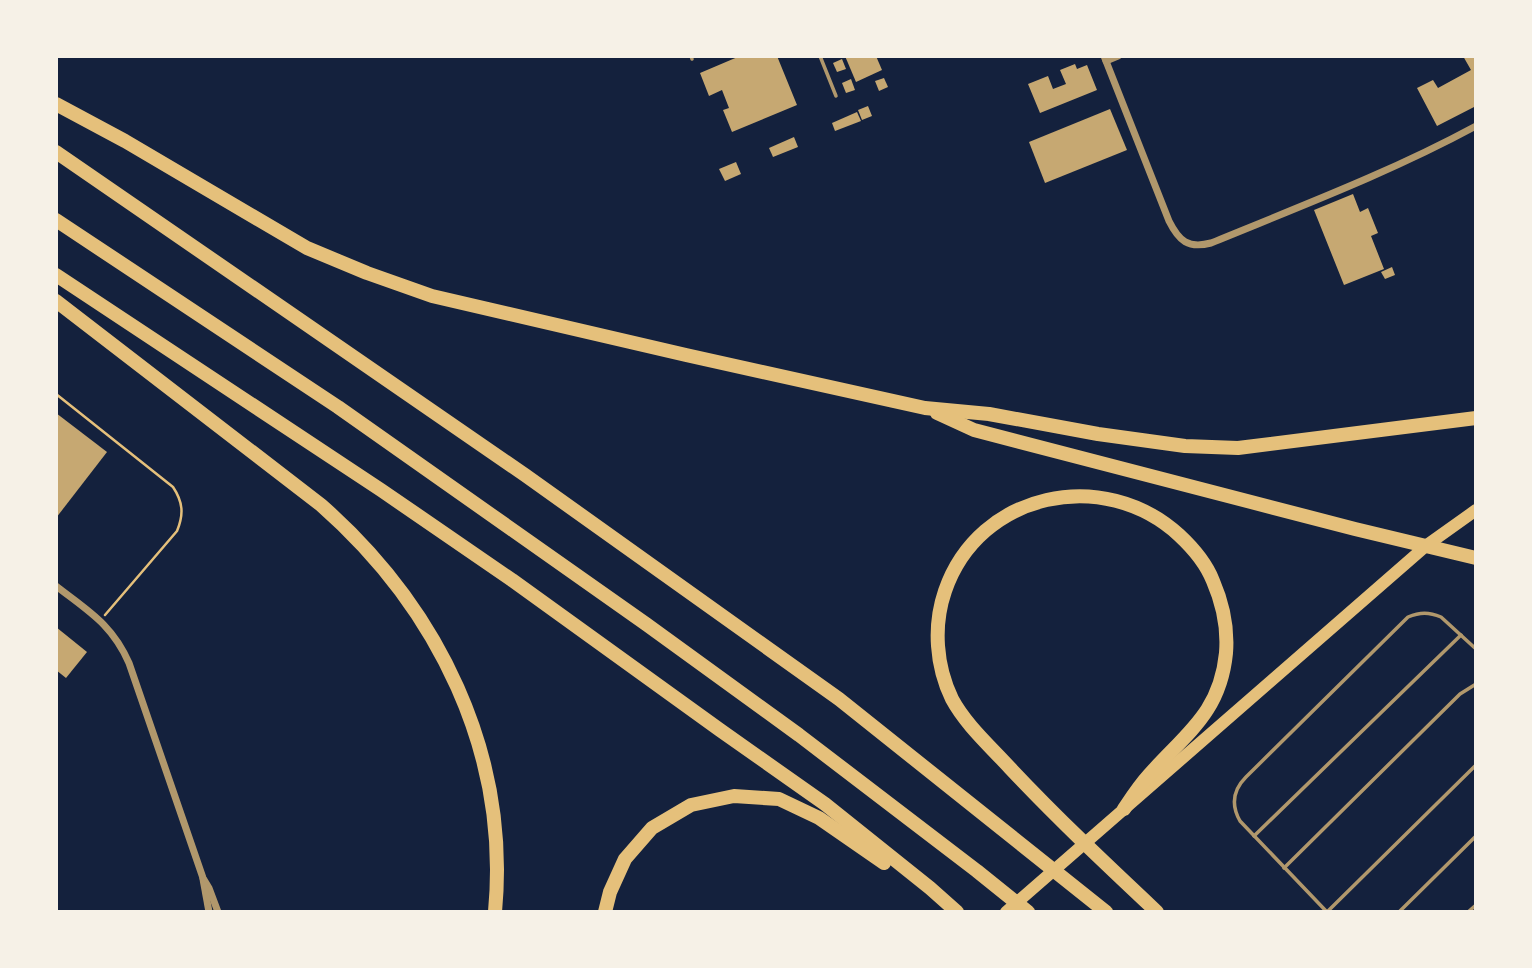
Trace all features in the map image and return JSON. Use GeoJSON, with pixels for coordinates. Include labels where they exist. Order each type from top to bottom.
{"type":"FeatureCollection","features":[{"type":"Feature","properties":{"kind":"highway"},"geometry":{"type":"LineString","coordinates":[[56,104],[125,141],[307,248],[367,274],[432,296],[925,408],[989,414],[1098,434],[1185,446],[1238,448],[1476,418]]}},
{"type":"Feature","properties":{"kind":"highway"},"geometry":{"type":"LineString","coordinates":[[56,152],[683,586],[839,699],[1106,912]]}},
{"type":"Feature","properties":{"kind":"highway"},"geometry":{"type":"LineString","coordinates":[[56,220],[338,407],[493,514],[799,735],[1028,912]]}},
{"type":"Feature","properties":{"kind":"highway"},"geometry":{"type":"LineString","coordinates":[[56,275],[381,490],[532,594],[825,804],[952,907]]}},
{"type":"Feature","properties":{"kind":"highway"},"geometry":{"type":"LineString","coordinates":[[56,301],[321,505],[377,559],[409,600],[448,665],[477,738],[494,819],[495,912]]}},
{"type":"Feature","properties":{"kind":"highway"},"geometry":{"type":"LineString","coordinates":[[925,408],[974,430],[1355,529],[1474,557]]}},
{"type":"Feature","properties":{"kind":"highway"},"geometry":{"type":"LineString","coordinates":[[1124,809],[1150,773],[1196,727],[1207,710],[1219,682],[1226,653],[1224,612],[1219,593],[1200,557],[1169,526],[1150,513],[1105,498],[1059,497],[1036,502],[1014,511],[979,535],[948,582],[938,621],[940,661],[945,681],[963,716],[976,732],[1042,802],[1157,912]]}},
{"type":"Feature","properties":{"kind":"highway"},"geometry":{"type":"LineString","coordinates":[[605,912],[610,892],[625,859],[652,828],[691,805],[734,796],[779,799],[819,818],[905,879],[930,888]]}},
{"type":"Feature","properties":{"kind":"main road"},"geometry":{"type":"LineString","coordinates":[[1006,912],[1427,545],[1476,510]]}},
{"type":"Feature","properties":{"kind":"street"},"geometry":{"type":"LineString","coordinates":[[1118,56],[1105,59],[1174,230],[1180,239],[1199,246],[1368,179],[1476,126]]}},
{"type":"Feature","properties":{"kind":"street"},"geometry":{"type":"LineString","coordinates":[[56,586],[100,620],[122,647],[203,878],[209,912]]}},
{"type":"Feature","properties":{"kind":"street"},"geometry":{"type":"LineString","coordinates":[[203,878],[218,912]]}},
{"type":"Feature","properties":{"kind":"lane"},"geometry":{"type":"LineString","coordinates":[[820,56],[836,96]]}},
{"type":"Feature","properties":{"kind":"lane"},"geometry":{"type":"LineString","coordinates":[[1476,649],[1441,617],[1428,613],[1408,617],[1241,782],[1235,794],[1234,808],[1240,821],[1254,837],[1327,912],[1476,765]]}},
{"type":"Feature","properties":{"kind":"lane"},"geometry":{"type":"LineString","coordinates":[[1254,837],[1461,635]]}},
{"type":"Feature","properties":{"kind":"lane"},"geometry":{"type":"LineString","coordinates":[[1284,868],[1460,694],[1476,684]]}},
{"type":"Feature","properties":{"kind":"lane"},"geometry":{"type":"LineString","coordinates":[[1399,912],[1476,836]]}},
{"type":"Feature","properties":{"kind":"lane"},"geometry":{"type":"LineString","coordinates":[[1468,912],[1476,905]]}},
{"type":"Feature","properties":{"kind":"path"},"geometry":{"type":"LineString","coordinates":[[56,394],[173,487],[182,508],[177,531],[100,620]]}},
{"type":"Feature","properties":{"kind":"building"},"geometry":{"type":"Polygon","coordinates":[[[740,56],[777,56],[797,105],[732,132],[723,110],[729,108],[722,90],[709,96],[700,73],[740,56]]]}},
{"type":"Feature","properties":{"kind":"building"},"geometry":{"type":"Polygon","coordinates":[[[845,56],[876,56],[882,70],[856,82],[845,56]]]}},
{"type":"Feature","properties":{"kind":"building"},"geometry":{"type":"Polygon","coordinates":[[[1463,56],[1476,56],[1476,106],[1437,126],[1417,88],[1433,80],[1438,88],[1471,70],[1463,56]]]}},
{"type":"Feature","properties":{"kind":"building"},"geometry":{"type":"Polygon","coordinates":[[[842,59],[846,69],[837,72],[833,63],[842,59]]]}},
{"type":"Feature","properties":{"kind":"building"},"geometry":{"type":"Polygon","coordinates":[[[1075,64],[1077,69],[1087,65],[1097,90],[1040,113],[1028,84],[1048,76],[1053,89],[1066,84],[1060,70],[1075,64]]]}},
{"type":"Feature","properties":{"kind":"building"},"geometry":{"type":"Polygon","coordinates":[[[884,78],[888,87],[879,91],[875,81],[884,78]]]}},
{"type":"Feature","properties":{"kind":"building"},"geometry":{"type":"Polygon","coordinates":[[[851,79],[855,90],[846,93],[842,83],[851,79]]]}},
{"type":"Feature","properties":{"kind":"building"},"geometry":{"type":"Polygon","coordinates":[[[868,106],[872,116],[862,120],[858,110],[868,106]]]}},
{"type":"Feature","properties":{"kind":"building"},"geometry":{"type":"Polygon","coordinates":[[[1110,109],[1127,150],[1045,183],[1029,142],[1110,109]]]}},
{"type":"Feature","properties":{"kind":"building"},"geometry":{"type":"Polygon","coordinates":[[[857,112],[861,121],[835,131],[832,123],[857,112]]]}},
{"type":"Feature","properties":{"kind":"building"},"geometry":{"type":"Polygon","coordinates":[[[794,137],[798,147],[773,157],[769,148],[794,137]]]}},
{"type":"Feature","properties":{"kind":"building"},"geometry":{"type":"Polygon","coordinates":[[[736,162],[741,174],[725,181],[719,169],[736,162]]]}},
{"type":"Feature","properties":{"kind":"building"},"geometry":{"type":"Polygon","coordinates":[[[1353,194],[1360,212],[1368,208],[1378,233],[1371,236],[1384,269],[1344,285],[1314,210],[1353,194]]]}},
{"type":"Feature","properties":{"kind":"building"},"geometry":{"type":"Polygon","coordinates":[[[1392,267],[1395,275],[1385,279],[1381,272],[1392,267]]]}},
{"type":"Feature","properties":{"kind":"building"},"geometry":{"type":"Polygon","coordinates":[[[56,413],[107,452],[56,518],[56,413]]]}},
{"type":"Feature","properties":{"kind":"building"},"geometry":{"type":"Polygon","coordinates":[[[56,627],[87,652],[66,678],[56,670],[56,627]]]}}]}
